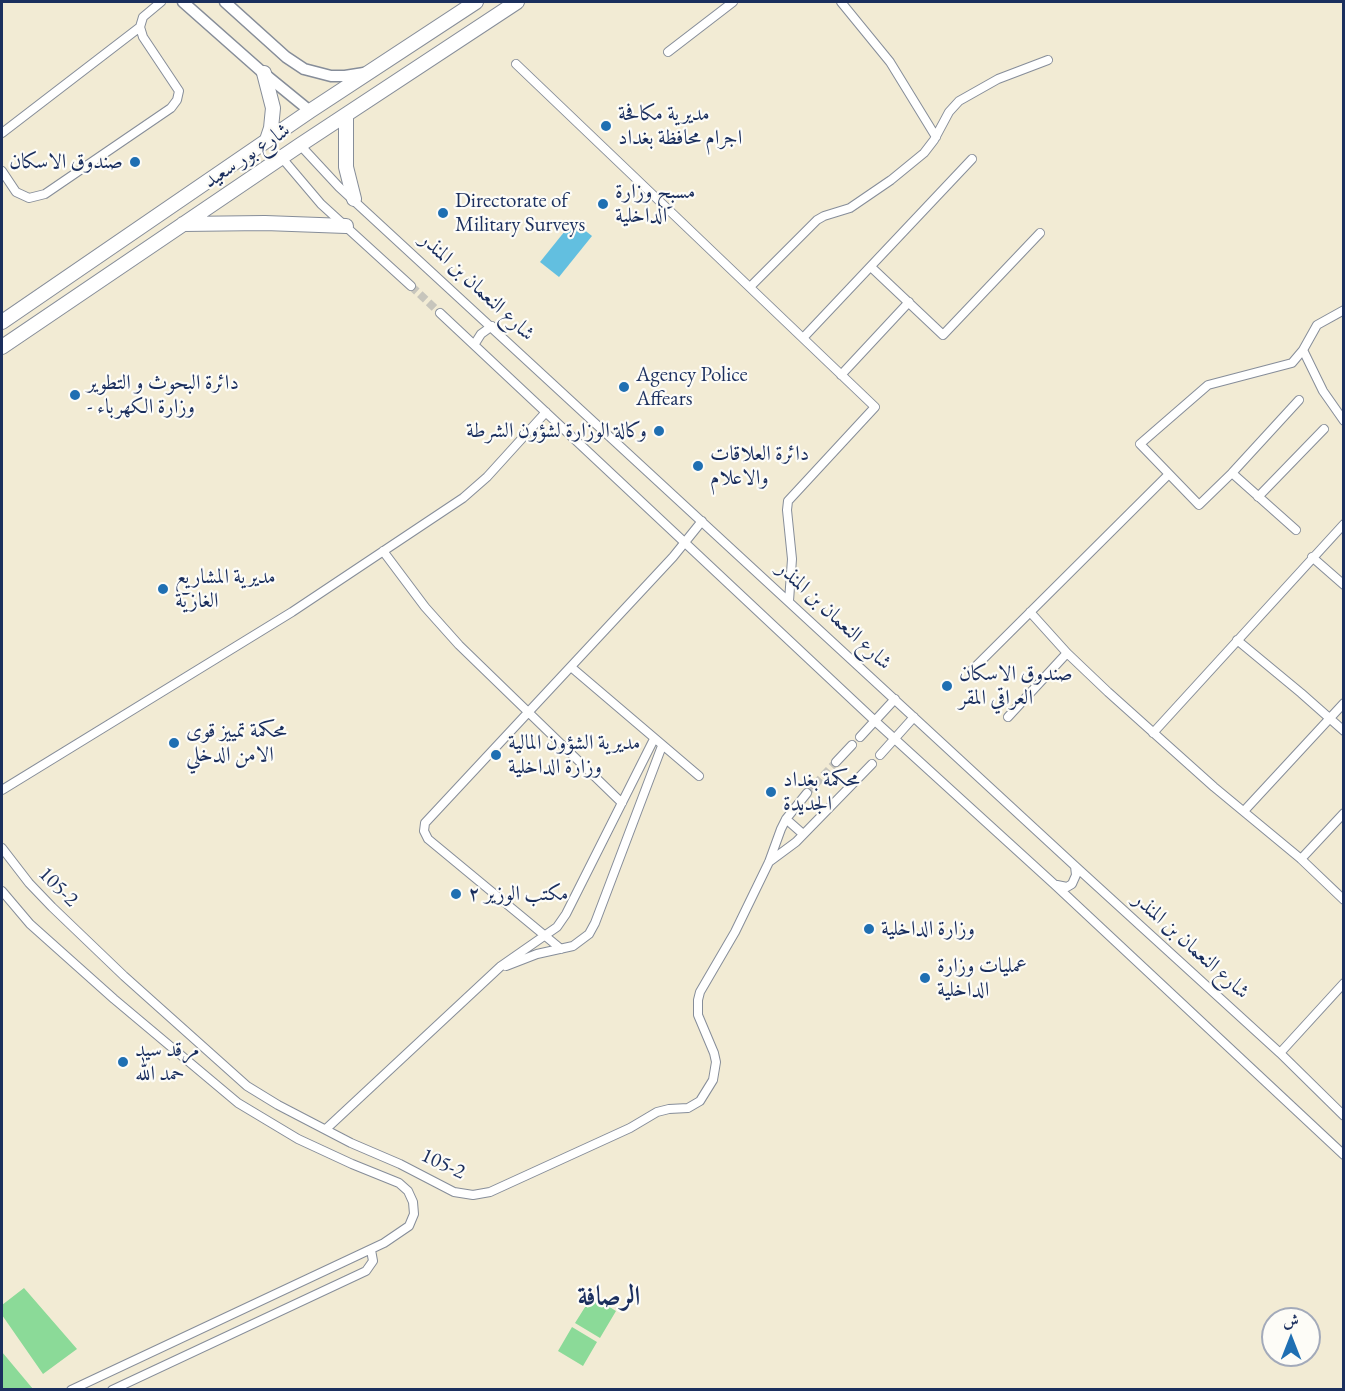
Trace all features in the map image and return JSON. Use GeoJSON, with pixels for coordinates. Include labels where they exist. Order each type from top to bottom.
{"type":"FeatureCollection","features":[{"type":"Feature","properties":{"kind":"main road","name":"شارع بور سعيد"},"geometry":{"type":"LineString","coordinates":[[2,322],[267,140],[476,2]]}},
{"type":"Feature","properties":{"kind":"main road","name":"شارع بور سعيد"},"geometry":{"type":"LineString","coordinates":[[2,347],[300,145],[517,2]]}},
{"type":"Feature","properties":{"kind":"main road"},"geometry":{"type":"LineString","coordinates":[[264,73],[273,108],[267,140]]}},
{"type":"Feature","properties":{"kind":"main road"},"geometry":{"type":"LineString","coordinates":[[346,116],[346,158],[354,199]]}},
{"type":"Feature","properties":{"kind":"main road"},"geometry":{"type":"LineString","coordinates":[[183,224],[265,223],[346,226]]}},
{"type":"Feature","properties":{"kind":"street"},"geometry":{"type":"LineString","coordinates":[[2,171],[16,192],[29,198],[45,194],[171,108],[177,100],[179,91],[143,37],[140,27],[143,17],[161,2]]}},
{"type":"Feature","properties":{"kind":"street"},"geometry":{"type":"LineString","coordinates":[[183,2],[310,111]]}},
{"type":"Feature","properties":{"kind":"street"},"geometry":{"type":"LineString","coordinates":[[225,2],[286,57],[304,69],[331,76],[345,76],[376,69]]}},
{"type":"Feature","properties":{"kind":"street"},"geometry":{"type":"LineString","coordinates":[[668,52],[734,2]]}},
{"type":"Feature","properties":{"kind":"street"},"geometry":{"type":"LineString","coordinates":[[841,2],[890,62],[936,137]]}},
{"type":"Feature","properties":{"kind":"street"},"geometry":{"type":"LineString","coordinates":[[2,133],[140,27]]}},
{"type":"Feature","properties":{"kind":"street"},"geometry":{"type":"LineString","coordinates":[[750,287],[818,220],[850,208],[891,180],[924,153],[936,137],[949,112],[959,101],[998,79],[1048,60]]}},
{"type":"Feature","properties":{"kind":"street"},"geometry":{"type":"LineString","coordinates":[[516,64],[875,407],[788,501],[792,559],[789,601]]}},
{"type":"Feature","properties":{"kind":"street","name":"شارع النعمان بن المنذر"},"geometry":{"type":"LineString","coordinates":[[300,145],[326,173],[1280,1053],[1344,1116]]}},
{"type":"Feature","properties":{"kind":"street"},"geometry":{"type":"LineString","coordinates":[[282,158],[307,190],[411,286]]}},
{"type":"Feature","properties":{"kind":"street"},"geometry":{"type":"LineString","coordinates":[[803,338],[972,159]]}},
{"type":"Feature","properties":{"kind":"street"},"geometry":{"type":"LineString","coordinates":[[871,267],[943,336],[1040,233]]}},
{"type":"Feature","properties":{"kind":"street"},"geometry":{"type":"LineString","coordinates":[[841,375],[909,302]]}},
{"type":"Feature","properties":{"kind":"street"},"geometry":{"type":"LineString","coordinates":[[1299,400],[1232,473],[1199,505],[1140,444],[1208,385],[1292,363],[1303,350],[1317,325],[1344,310]]}},
{"type":"Feature","properties":{"kind":"street"},"geometry":{"type":"LineString","coordinates":[[440,314],[1344,1155]]}},
{"type":"Feature","properties":{"kind":"street"},"geometry":{"type":"LineString","coordinates":[[474,345],[492,326]]}},
{"type":"Feature","properties":{"kind":"street"},"geometry":{"type":"LineString","coordinates":[[1303,350],[1323,391],[1344,421]]}},
{"type":"Feature","properties":{"kind":"street"},"geometry":{"type":"LineString","coordinates":[[2,789],[265,628],[480,485],[546,412]]}},
{"type":"Feature","properties":{"kind":"street"},"geometry":{"type":"LineString","coordinates":[[1258,497],[1324,429]]}},
{"type":"Feature","properties":{"kind":"street"},"geometry":{"type":"LineString","coordinates":[[1232,473],[1296,530]]}},
{"type":"Feature","properties":{"kind":"street"},"geometry":{"type":"LineString","coordinates":[[971,671],[1168,475]]}},
{"type":"Feature","properties":{"kind":"street"},"geometry":{"type":"LineString","coordinates":[[561,950],[428,839],[424,831],[427,819],[673,557],[702,521]]}},
{"type":"Feature","properties":{"kind":"street"},"geometry":{"type":"LineString","coordinates":[[1154,733],[1344,524]]}},
{"type":"Feature","properties":{"kind":"street"},"geometry":{"type":"LineString","coordinates":[[383,551],[436,620],[622,803]]}},
{"type":"Feature","properties":{"kind":"street"},"geometry":{"type":"LineString","coordinates":[[1312,557],[1344,585]]}},
{"type":"Feature","properties":{"kind":"street"},"geometry":{"type":"LineString","coordinates":[[1030,612],[1067,653],[1154,733],[1344,900]]}},
{"type":"Feature","properties":{"kind":"street"},"geometry":{"type":"LineString","coordinates":[[1237,640],[1344,731]]}},
{"type":"Feature","properties":{"kind":"street"},"geometry":{"type":"LineString","coordinates":[[1008,717],[1067,653]]}},
{"type":"Feature","properties":{"kind":"street"},"geometry":{"type":"LineString","coordinates":[[571,667],[699,776]]}},
{"type":"Feature","properties":{"kind":"street"},"geometry":{"type":"LineString","coordinates":[[860,737],[895,699]]}},
{"type":"Feature","properties":{"kind":"street"},"geometry":{"type":"LineString","coordinates":[[1244,810],[1344,703]]}},
{"type":"Feature","properties":{"kind":"street"},"geometry":{"type":"LineString","coordinates":[[880,755],[914,717]]}},
{"type":"Feature","properties":{"kind":"street"},"geometry":{"type":"LineString","coordinates":[[326,1129],[493,974],[518,953],[546,937],[557,927],[566,914],[654,739]]}},
{"type":"Feature","properties":{"kind":"street"},"geometry":{"type":"LineString","coordinates":[[836,762],[852,745]]}},
{"type":"Feature","properties":{"kind":"street"},"geometry":{"type":"LineString","coordinates":[[493,974],[525,958],[561,950],[579,943],[592,929],[662,746]]}},
{"type":"Feature","properties":{"kind":"street","name":"105-2"},"geometry":{"type":"LineString","coordinates":[[769,862],[803,834],[872,764]]}},
{"type":"Feature","properties":{"kind":"street","name":"105-2"},"geometry":{"type":"LineString","coordinates":[[2,848],[40,896],[124,976],[235,1076],[278,1105],[326,1129],[454,1192],[473,1195],[495,1189],[630,1128],[657,1112],[669,1109],[682,1110],[695,1105],[709,1088],[716,1071],[714,1053],[698,1015],[700,992],[735,932],[769,862],[786,819],[807,793]]}},
{"type":"Feature","properties":{"kind":"street"},"geometry":{"type":"LineString","coordinates":[[1300,860],[1344,813]]}},
{"type":"Feature","properties":{"kind":"street"},"geometry":{"type":"LineString","coordinates":[[786,819],[803,834]]}},
{"type":"Feature","properties":{"kind":"street"},"geometry":{"type":"LineString","coordinates":[[1054,884],[1064,888],[1072,884],[1076,875],[1075,866]]}},
{"type":"Feature","properties":{"kind":"street"},"geometry":{"type":"LineString","coordinates":[[2,891],[30,924],[114,999],[238,1103],[298,1139],[404,1186],[413,1202],[414,1214],[409,1226],[371,1250],[71,1389]]}},
{"type":"Feature","properties":{"kind":"street"},"geometry":{"type":"LineString","coordinates":[[1280,1053],[1344,983]]}},
{"type":"Feature","properties":{"kind":"street"},"geometry":{"type":"LineString","coordinates":[[112,1389],[366,1271],[373,1261],[371,1250]]}},
{"type":"Feature","properties":{"kind":"street"},"geometry":{"type":"LineString","coordinates":[[184,1338],[191,1353]]}},
{"type":"Feature","properties":{"kind":"green space"},"geometry":{"type":"Polygon","coordinates":[[[24,1288],[77,1349],[43,1374],[2,1315],[2,1305],[24,1288]]]}},
{"type":"Feature","properties":{"kind":"green space"},"geometry":{"type":"Polygon","coordinates":[[[592,1296],[616,1311],[600,1338],[575,1323],[592,1296]]]}},
{"type":"Feature","properties":{"kind":"green space"},"geometry":{"type":"Polygon","coordinates":[[[572,1327],[597,1342],[583,1366],[558,1351],[572,1327]]]}},
{"type":"Feature","properties":{"kind":"green space"},"geometry":{"type":"Polygon","coordinates":[[[2,1352],[33,1389],[2,1389],[2,1352]]]}},
{"type":"Feature","properties":{"kind":"water"},"geometry":{"type":"Polygon","coordinates":[[[573,221],[592,236],[559,277],[540,262],[573,221]]]}},
{"type":"Feature","properties":{"kind":"tunnel"},"geometry":{"type":"LineString","coordinates":[[411,286],[440,313]]}},
{"type":"Feature","properties":{"kind":"tunnel"},"geometry":{"type":"LineString","coordinates":[[807,793],[836,762]]}},
{"type":"Feature","properties":{"kind":"place","name":"مديرية مكافحة اجرام محافظة بغداد"},"geometry":{"type":"Point","coordinates":[606,126]}},
{"type":"Feature","properties":{"kind":"place","name":"صندوق الاسكان"},"geometry":{"type":"Point","coordinates":[135,162]}},
{"type":"Feature","properties":{"kind":"place","name":"مسبح وزارة الداخلية"},"geometry":{"type":"Point","coordinates":[603,204]}},
{"type":"Feature","properties":{"kind":"place","name":"Directorate of Military Surveys"},"geometry":{"type":"Point","coordinates":[443,213]}},
{"type":"Feature","properties":{"kind":"place","name":"Agency Police Affears"},"geometry":{"type":"Point","coordinates":[624,387]}},
{"type":"Feature","properties":{"kind":"place","name":"دائرة البحوث و التطوير - وزارة الكهرباء"},"geometry":{"type":"Point","coordinates":[75,395]}},
{"type":"Feature","properties":{"kind":"place","name":"وكالة الوزارة لشؤون الشرطة"},"geometry":{"type":"Point","coordinates":[659,431]}},
{"type":"Feature","properties":{"kind":"place","name":"دائرة العلاقات والاعلام"},"geometry":{"type":"Point","coordinates":[698,466]}},
{"type":"Feature","properties":{"kind":"place","name":"مديرية المشاريع الغازية"},"geometry":{"type":"Point","coordinates":[163,589]}},
{"type":"Feature","properties":{"kind":"place","name":"صندوق الاسكان العراقي المقر"},"geometry":{"type":"Point","coordinates":[947,686]}},
{"type":"Feature","properties":{"kind":"place","name":"محكمة تمييز قوى الامن الدخلي"},"geometry":{"type":"Point","coordinates":[174,743]}},
{"type":"Feature","properties":{"kind":"place","name":"مديرية الشؤون المالية وزارة الداخلية"},"geometry":{"type":"Point","coordinates":[496,755]}},
{"type":"Feature","properties":{"kind":"place","name":"محكمة بغداد الجديدة"},"geometry":{"type":"Point","coordinates":[771,792]}},
{"type":"Feature","properties":{"kind":"place","name":"مكتب الوزير ٢"},"geometry":{"type":"Point","coordinates":[456,894]}},
{"type":"Feature","properties":{"kind":"place","name":"وزارة الداخلية"},"geometry":{"type":"Point","coordinates":[869,929]}},
{"type":"Feature","properties":{"kind":"place","name":"عمليات وزارة الداخلية"},"geometry":{"type":"Point","coordinates":[925,978]}},
{"type":"Feature","properties":{"kind":"place","name":"مرقد سيد حمد الله"},"geometry":{"type":"Point","coordinates":[123,1062]}},
{"type":"Feature","properties":{"kind":"district","name":"الرصافة"},"geometry":{"type":"Point","coordinates":[609,1298]}}]}
